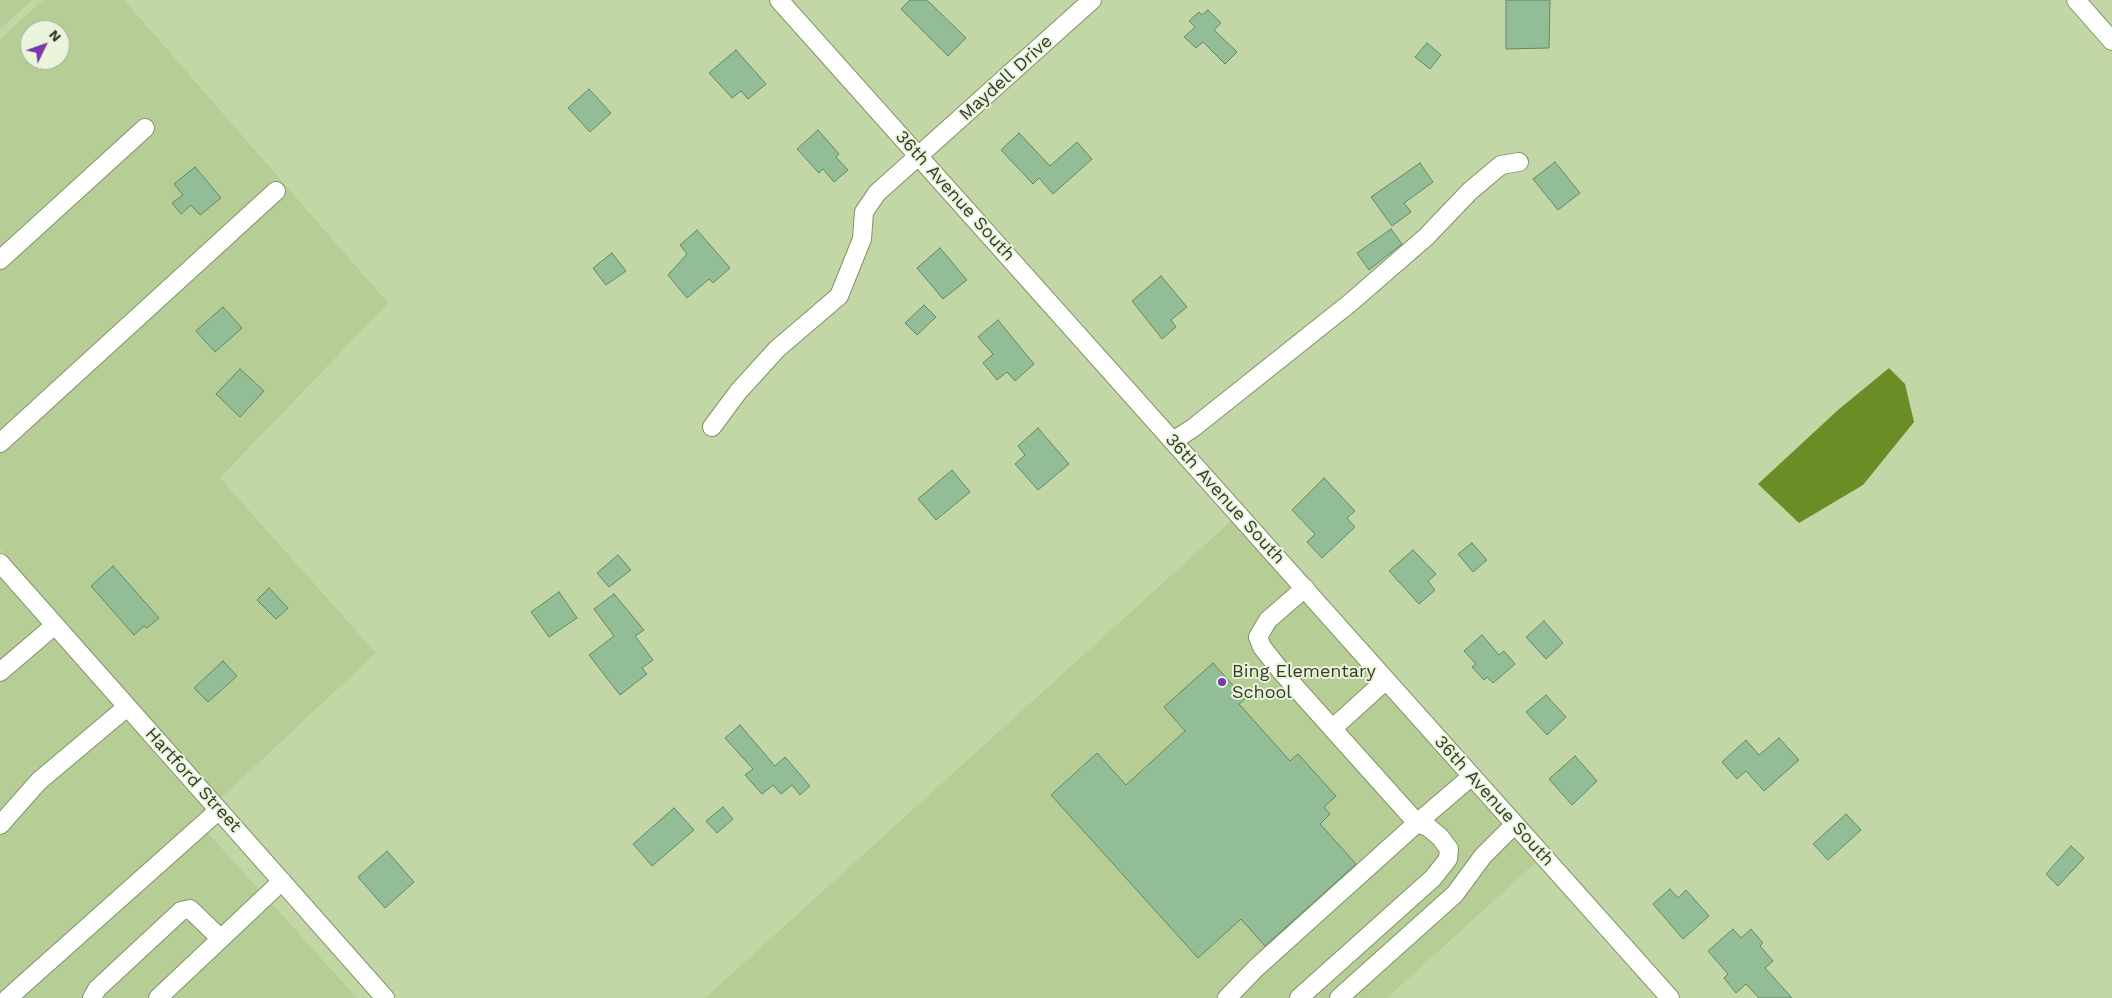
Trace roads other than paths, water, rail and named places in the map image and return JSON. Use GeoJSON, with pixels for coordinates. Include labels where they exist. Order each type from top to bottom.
{"type":"FeatureCollection","features":[{"type":"Feature","properties":{"kind":"street","name":"36th Avenue South"},"geometry":{"type":"LineString","coordinates":[[779,0],[1670,998]]}},
{"type":"Feature","properties":{"kind":"street","name":"Maydell Drive"},"geometry":{"type":"LineString","coordinates":[[712,427],[738,392],[778,349],[839,296],[862,239],[864,212],[877,194],[1092,0]]}},
{"type":"Feature","properties":{"kind":"street"},"geometry":{"type":"LineString","coordinates":[[2076,0],[2112,41]]}},
{"type":"Feature","properties":{"kind":"street"},"geometry":{"type":"LineString","coordinates":[[0,260],[145,128]]}},
{"type":"Feature","properties":{"kind":"street"},"geometry":{"type":"LineString","coordinates":[[1173,441],[1193,428],[1350,302],[1426,237],[1470,191],[1501,165],[1519,162]]}},
{"type":"Feature","properties":{"kind":"street"},"geometry":{"type":"LineString","coordinates":[[0,443],[276,191]]}},
{"type":"Feature","properties":{"kind":"street","name":"Hartford Street"},"geometry":{"type":"LineString","coordinates":[[0,563],[385,998]]}},
{"type":"Feature","properties":{"kind":"street"},"geometry":{"type":"LineString","coordinates":[[1299,998],[1433,878],[1448,859],[1449,849],[1440,837],[1428,827],[1418,823],[1280,670],[1262,647],[1258,637],[1268,620],[1305,588]]}},
{"type":"Feature","properties":{"kind":"street"},"geometry":{"type":"LineString","coordinates":[[0,672],[56,625]]}},
{"type":"Feature","properties":{"kind":"street"},"geometry":{"type":"LineString","coordinates":[[1332,728],[1386,680]]}},
{"type":"Feature","properties":{"kind":"street"},"geometry":{"type":"LineString","coordinates":[[0,825],[39,782],[127,707]]}},
{"type":"Feature","properties":{"kind":"street"},"geometry":{"type":"LineString","coordinates":[[1227,998],[1256,968],[1472,776]]}},
{"type":"Feature","properties":{"kind":"street"},"geometry":{"type":"LineString","coordinates":[[8,998],[219,810]]}},
{"type":"Feature","properties":{"kind":"street"},"geometry":{"type":"LineString","coordinates":[[1338,998],[1455,894],[1483,856],[1515,824]]}},
{"type":"Feature","properties":{"kind":"street"},"geometry":{"type":"LineString","coordinates":[[158,998],[282,881]]}},
{"type":"Feature","properties":{"kind":"street"},"geometry":{"type":"LineString","coordinates":[[92,998],[96,989],[181,911],[190,909],[221,939]]}},
{"type":"Feature","properties":{"kind":"place","name":"Bing Elementary School"},"geometry":{"type":"Point","coordinates":[1222,682]}}]}
